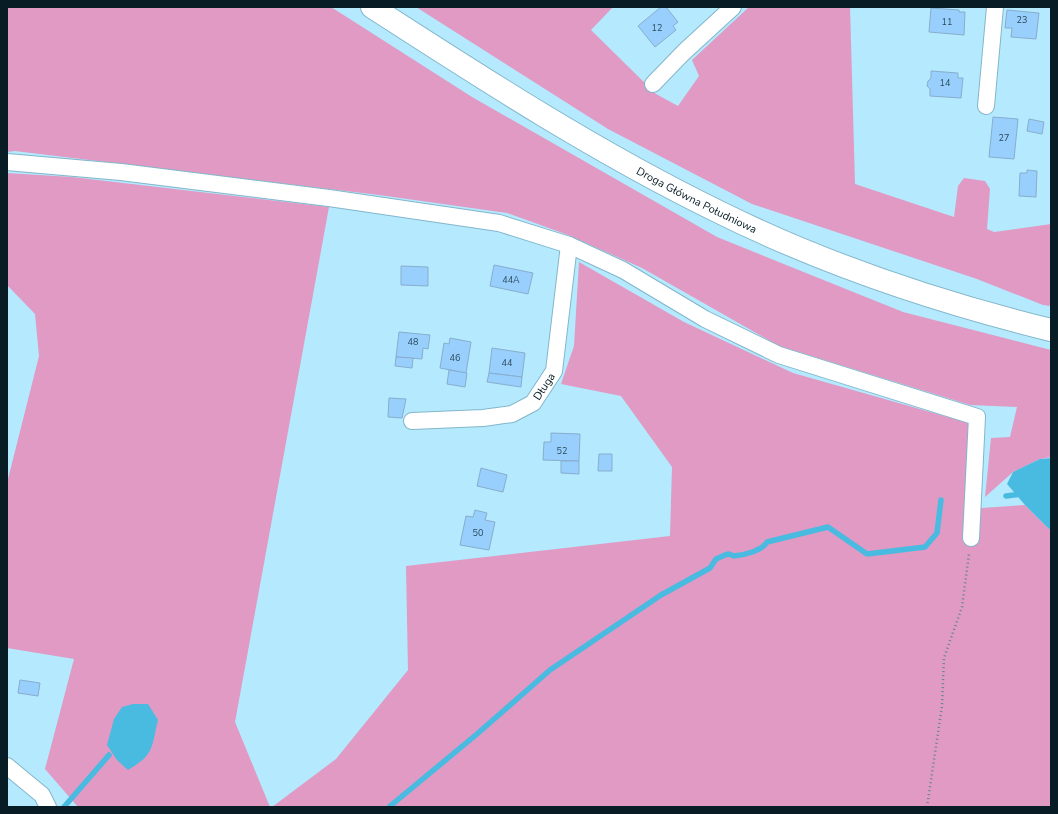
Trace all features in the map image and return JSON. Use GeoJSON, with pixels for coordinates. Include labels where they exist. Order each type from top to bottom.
{"type":"FeatureCollection","features":[{"type":"Feature","properties":{"kind":"main road","name":"Droga Główna Południowa"},"geometry":{"type":"LineString","coordinates":[[372,7],[505,92],[592,144],[661,183],[720,213],[819,257],[879,279],[975,310],[1051,330]]}},
{"type":"Feature","properties":{"kind":"street"},"geometry":{"type":"LineString","coordinates":[[653,84],[684,52],[733,7]]}},
{"type":"Feature","properties":{"kind":"street"},"geometry":{"type":"LineString","coordinates":[[986,106],[995,7]]}},
{"type":"Feature","properties":{"kind":"street"},"geometry":{"type":"LineString","coordinates":[[7,162],[121,172],[322,197],[499,223],[569,246],[623,270],[705,319],[779,355],[977,417],[971,538]]}},
{"type":"Feature","properties":{"kind":"street","name":"Długa"},"geometry":{"type":"LineString","coordinates":[[412,421],[483,418],[512,414],[533,403],[554,371],[569,246]]}},
{"type":"Feature","properties":{"kind":"street"},"geometry":{"type":"LineString","coordinates":[[7,766],[42,795],[48,807]]}},
{"type":"Feature","properties":{"kind":"path"},"geometry":{"type":"LineString","coordinates":[[927,807],[942,706],[944,658],[962,607],[971,538]]}},
{"type":"Feature","properties":{"kind":"shaded area"},"geometry":{"type":"Polygon","coordinates":[[[7,7],[331,7],[472,97],[717,237],[903,312],[1051,350],[1051,457],[1040,459],[1013,472],[985,497],[991,438],[1010,437],[1017,407],[970,405],[779,346],[642,268],[568,235],[507,213],[379,195],[15,151],[7,152],[7,7]]]}},
{"type":"Feature","properties":{"kind":"shaded area"},"geometry":{"type":"Polygon","coordinates":[[[416,7],[613,7],[591,30],[656,94],[678,106],[699,76],[692,60],[749,7],[850,7],[855,184],[954,217],[958,186],[964,178],[985,181],[990,189],[987,229],[994,232],[1051,224],[1051,306],[1043,305],[977,279],[752,204],[608,129],[416,7]]]}},
{"type":"Feature","properties":{"kind":"shaded area"},"geometry":{"type":"Polygon","coordinates":[[[7,173],[72,177],[329,207],[235,722],[270,807],[78,807],[45,769],[74,659],[7,648],[7,483],[39,356],[35,314],[7,285],[7,173]]]}},
{"type":"Feature","properties":{"kind":"shaded area"},"geometry":{"type":"Polygon","coordinates":[[[579,262],[684,322],[793,373],[969,423],[967,509],[1025,505],[1049,529],[1051,529],[1051,807],[272,807],[336,759],[408,670],[406,566],[670,536],[672,467],[621,396],[561,384],[574,346],[579,262]]]}},
{"type":"Feature","properties":{"kind":"water"},"geometry":{"type":"Polygon","coordinates":[[[1051,458],[1051,529],[1049,529],[1007,484],[1013,472],[1040,459],[1051,458]]]}},
{"type":"Feature","properties":{"kind":"water"},"geometry":{"type":"Polygon","coordinates":[[[133,704],[148,704],[158,720],[153,744],[148,755],[128,770],[117,760],[107,745],[114,719],[122,707],[133,704]]]}},
{"type":"Feature","properties":{"kind":"building"},"geometry":{"type":"Polygon","coordinates":[[[661,7],[666,7],[678,22],[673,26],[676,30],[655,47],[638,26],[661,7]]]}},
{"type":"Feature","properties":{"kind":"building"},"geometry":{"type":"Polygon","coordinates":[[[931,8],[959,10],[959,12],[965,12],[964,35],[929,32],[931,8]]]}},
{"type":"Feature","properties":{"kind":"building"},"geometry":{"type":"Polygon","coordinates":[[[1007,10],[1039,13],[1036,39],[1011,37],[1012,28],[1005,28],[1007,10]]]}},
{"type":"Feature","properties":{"kind":"building"},"geometry":{"type":"Polygon","coordinates":[[[931,71],[958,73],[958,78],[963,78],[961,98],[930,96],[930,89],[927,86],[928,81],[931,78],[931,71]]]}},
{"type":"Feature","properties":{"kind":"building"},"geometry":{"type":"Polygon","coordinates":[[[993,117],[1018,119],[1014,159],[989,157],[993,117]]]}},
{"type":"Feature","properties":{"kind":"building"},"geometry":{"type":"Polygon","coordinates":[[[1029,119],[1044,122],[1042,134],[1027,131],[1029,119]]]}},
{"type":"Feature","properties":{"kind":"building"},"geometry":{"type":"Polygon","coordinates":[[[1027,170],[1037,171],[1036,197],[1019,196],[1020,173],[1027,173],[1027,170]]]}},
{"type":"Feature","properties":{"kind":"building"},"geometry":{"type":"Polygon","coordinates":[[[494,265],[533,273],[528,294],[490,286],[494,265]]]}},
{"type":"Feature","properties":{"kind":"building"},"geometry":{"type":"Polygon","coordinates":[[[401,266],[428,267],[428,286],[401,285],[401,266]]]}},
{"type":"Feature","properties":{"kind":"building"},"geometry":{"type":"Polygon","coordinates":[[[399,332],[430,335],[428,349],[423,348],[422,359],[396,357],[399,332]]]}},
{"type":"Feature","properties":{"kind":"building"},"geometry":{"type":"Polygon","coordinates":[[[450,338],[471,342],[466,373],[440,368],[444,343],[449,344],[450,338]]]}},
{"type":"Feature","properties":{"kind":"building"},"geometry":{"type":"Polygon","coordinates":[[[492,348],[525,353],[522,377],[489,373],[492,348]]]}},
{"type":"Feature","properties":{"kind":"building"},"geometry":{"type":"Polygon","coordinates":[[[396,357],[413,358],[412,368],[395,366],[396,357]]]}},
{"type":"Feature","properties":{"kind":"building"},"geometry":{"type":"Polygon","coordinates":[[[449,370],[467,373],[465,387],[447,384],[449,370]]]}},
{"type":"Feature","properties":{"kind":"building"},"geometry":{"type":"Polygon","coordinates":[[[489,373],[522,377],[521,387],[487,382],[489,373]]]}},
{"type":"Feature","properties":{"kind":"building"},"geometry":{"type":"Polygon","coordinates":[[[389,398],[406,399],[402,418],[388,417],[389,398]]]}},
{"type":"Feature","properties":{"kind":"building"},"geometry":{"type":"Polygon","coordinates":[[[551,433],[580,434],[579,461],[543,460],[544,442],[551,442],[551,433]]]}},
{"type":"Feature","properties":{"kind":"building"},"geometry":{"type":"Polygon","coordinates":[[[599,454],[612,454],[612,471],[598,471],[599,454]]]}},
{"type":"Feature","properties":{"kind":"building"},"geometry":{"type":"Polygon","coordinates":[[[561,461],[579,461],[579,474],[561,473],[561,461]]]}},
{"type":"Feature","properties":{"kind":"building"},"geometry":{"type":"Polygon","coordinates":[[[481,468],[507,475],[503,492],[477,486],[481,468]]]}},
{"type":"Feature","properties":{"kind":"building"},"geometry":{"type":"Polygon","coordinates":[[[475,510],[487,513],[485,520],[495,522],[489,550],[460,545],[466,516],[473,517],[475,510]]]}},
{"type":"Feature","properties":{"kind":"building"},"geometry":{"type":"Polygon","coordinates":[[[20,680],[40,683],[38,696],[18,693],[20,680]]]}},
{"type":"Feature","properties":{"kind":"waterway"},"geometry":{"type":"LineString","coordinates":[[1006,496],[1023,494]]}},
{"type":"Feature","properties":{"kind":"waterway"},"geometry":{"type":"LineString","coordinates":[[389,807],[477,734],[550,670],[661,595],[710,568],[716,559],[729,554],[734,556],[748,554],[761,548],[767,542],[828,527],[867,554],[925,547],[937,533],[941,500]]}},
{"type":"Feature","properties":{"kind":"waterway"},"geometry":{"type":"LineString","coordinates":[[64,807],[109,755]]}}]}
